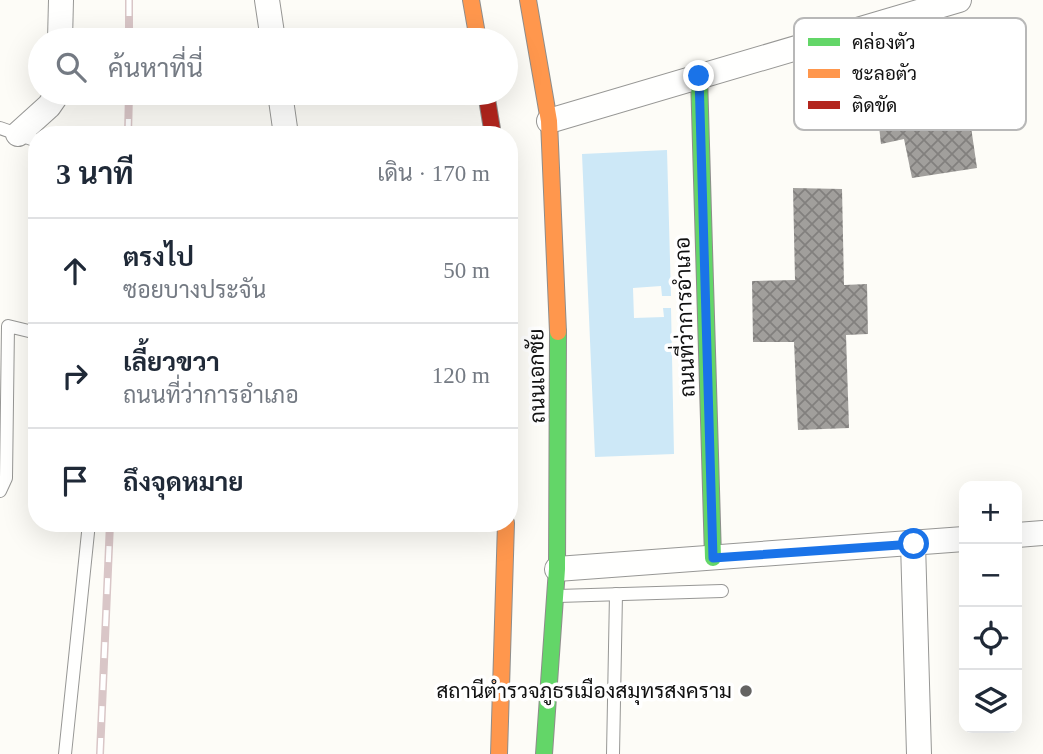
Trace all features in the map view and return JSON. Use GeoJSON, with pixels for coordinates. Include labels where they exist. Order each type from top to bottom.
{"type":"FeatureCollection","features":[{"type":"Feature","properties":{"kind":"main road"},"geometry":{"type":"LineString","coordinates":[[471,0],[476,28]]}},
{"type":"Feature","properties":{"kind":"main road","name":"ถนนเอกชัย"},"geometry":{"type":"LineString","coordinates":[[528,0],[549,121],[558,319],[557,569],[544,754]]}},
{"type":"Feature","properties":{"kind":"main road","name":"ถนนที่ว่าการอำเภอ"},"geometry":{"type":"LineString","coordinates":[[699,76],[713,558]]}},
{"type":"Feature","properties":{"kind":"main road"},"geometry":{"type":"LineString","coordinates":[[488,105],[492,126]]}},
{"type":"Feature","properties":{"kind":"main road"},"geometry":{"type":"LineString","coordinates":[[499,754],[506,532]]}},
{"type":"Feature","properties":{"kind":"street"},"geometry":{"type":"LineString","coordinates":[[60,28],[61,0]]}},
{"type":"Feature","properties":{"kind":"street"},"geometry":{"type":"LineString","coordinates":[[267,0],[270,28]]}},
{"type":"Feature","properties":{"kind":"street"},"geometry":{"type":"LineString","coordinates":[[897,18],[959,0]]}},
{"type":"Feature","properties":{"kind":"street"},"geometry":{"type":"LineString","coordinates":[[549,121],[794,48]]}},
{"type":"Feature","properties":{"kind":"street"},"geometry":{"type":"LineString","coordinates":[[18,134],[50,105]]}},
{"type":"Feature","properties":{"kind":"street"},"geometry":{"type":"LineString","coordinates":[[282,105],[285,126]]}},
{"type":"Feature","properties":{"kind":"street"},"geometry":{"type":"LineString","coordinates":[[1022,535],[1043,533]]}},
{"type":"Feature","properties":{"kind":"street"},"geometry":{"type":"LineString","coordinates":[[557,569],[959,540]]}},
{"type":"Feature","properties":{"kind":"street"},"geometry":{"type":"LineString","coordinates":[[914,544],[919,754]]}},
{"type":"Feature","properties":{"kind":"lane"},"geometry":{"type":"LineString","coordinates":[[0,491],[6,478],[8,326],[28,331]]}},
{"type":"Feature","properties":{"kind":"lane"},"geometry":{"type":"LineString","coordinates":[[65,754],[88,532]]}},
{"type":"Feature","properties":{"kind":"lane"},"geometry":{"type":"LineString","coordinates":[[555,596],[722,591]]}},
{"type":"Feature","properties":{"kind":"lane"},"geometry":{"type":"LineString","coordinates":[[613,754],[616,594]]}},
{"type":"Feature","properties":{"kind":"water"},"geometry":{"type":"Polygon","coordinates":[[[667,150],[671,296],[662,296],[661,286],[633,288],[634,318],[664,317],[663,308],[671,308],[674,454],[595,457],[582,154],[667,150]]]}},
{"type":"Feature","properties":{"kind":"building"},"geometry":{"type":"Polygon","coordinates":[[[879,130],[971,130],[977,168],[912,178],[904,139],[881,144],[879,130]]]}},
{"type":"Feature","properties":{"kind":"building"},"geometry":{"type":"Polygon","coordinates":[[[793,188],[842,189],[844,285],[867,284],[868,334],[846,335],[849,428],[798,430],[794,342],[753,342],[752,281],[795,280],[793,188]]]}},
{"type":"Feature","properties":{"kind":"railway"},"geometry":{"type":"LineString","coordinates":[[129,0],[129,28]]}},
{"type":"Feature","properties":{"kind":"railway"},"geometry":{"type":"LineString","coordinates":[[128,126],[129,105]]}},
{"type":"Feature","properties":{"kind":"railway"},"geometry":{"type":"LineString","coordinates":[[100,754],[110,532]]}},
{"type":"Feature","properties":{"kind":"traffic: fast"},"geometry":{"type":"LineString","coordinates":[[699,76],[713,558]]}},
{"type":"Feature","properties":{"kind":"traffic: fast"},"geometry":{"type":"LineString","coordinates":[[544,754],[557,569],[558,332]]}},
{"type":"Feature","properties":{"kind":"traffic: slow"},"geometry":{"type":"LineString","coordinates":[[471,0],[476,28]]}},
{"type":"Feature","properties":{"kind":"traffic: slow"},"geometry":{"type":"LineString","coordinates":[[528,0],[549,121],[558,332]]}},
{"type":"Feature","properties":{"kind":"traffic: slow"},"geometry":{"type":"LineString","coordinates":[[499,754],[506,532]]}},
{"type":"Feature","properties":{"kind":"traffic: jam"},"geometry":{"type":"LineString","coordinates":[[488,105],[492,126]]}},
{"type":"Feature","properties":{"kind":"place","name":"สถานีตำรวจภูธรเมืองสมุทรสงคราม"},"geometry":{"type":"Point","coordinates":[746,691]}},
{"type":"Feature","properties":{"kind":"route"},"geometry":{"type":"LineString","coordinates":[[699,76],[713,558],[914,544]]}}]}
